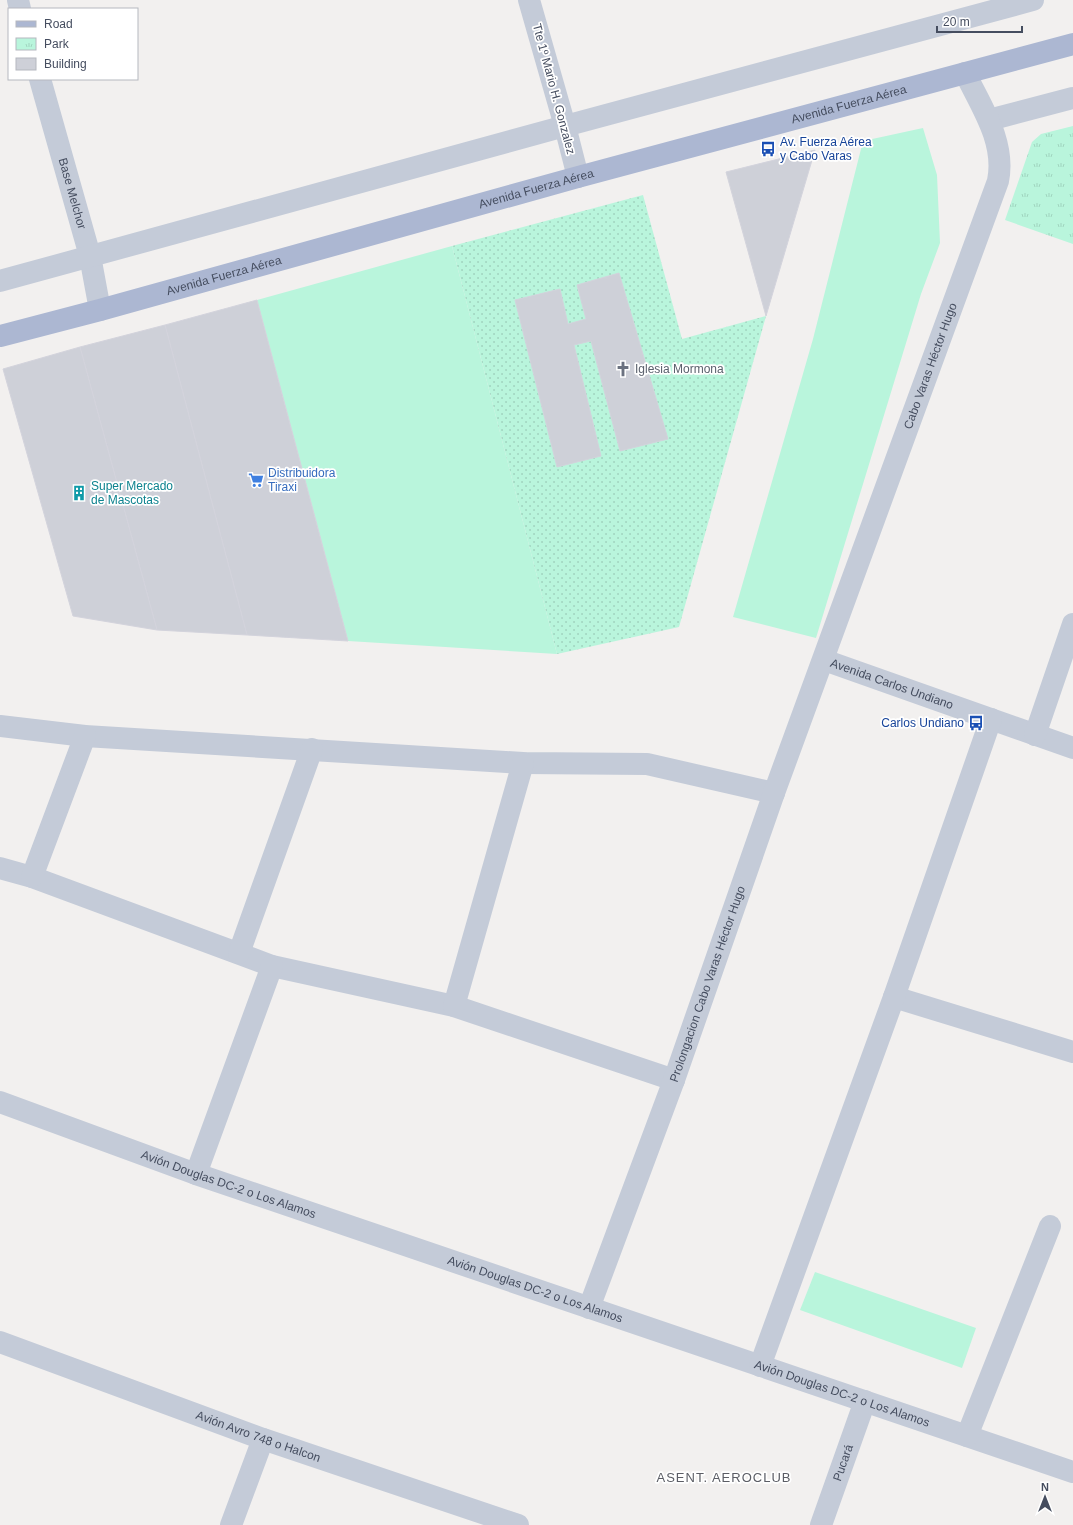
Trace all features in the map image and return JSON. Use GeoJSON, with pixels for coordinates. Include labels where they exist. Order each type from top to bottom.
{"type":"FeatureCollection","features":[{"type":"Feature","properties":{"kind":"main road","name":"Avenida Fuerza Aérea"},"geometry":{"type":"LineString","coordinates":[[0,336],[100,310],[578,177],[1073,44]]}},
{"type":"Feature","properties":{"kind":"street","name":"Tte 1º Mario H. Gonzalez"},"geometry":{"type":"LineString","coordinates":[[529,0],[578,177]]}},
{"type":"Feature","properties":{"kind":"street"},"geometry":{"type":"LineString","coordinates":[[0,281],[565,126],[1033,0]]}},
{"type":"Feature","properties":{"kind":"street","name":"Cabo Varas Héctor Hugo"},"geometry":{"type":"LineString","coordinates":[[824,660],[1000,172],[999,154],[995,136],[965,73]]}},
{"type":"Feature","properties":{"kind":"street","name":"Base Melchor"},"geometry":{"type":"LineString","coordinates":[[40,80],[90,256],[100,310]]}},
{"type":"Feature","properties":{"kind":"street"},"geometry":{"type":"LineString","coordinates":[[988,120],[1073,98]]}},
{"type":"Feature","properties":{"kind":"street"},"geometry":{"type":"LineString","coordinates":[[1035,735],[1073,624]]}},
{"type":"Feature","properties":{"kind":"street","name":"Avenida Carlos Undiano"},"geometry":{"type":"LineString","coordinates":[[824,660],[1073,748]]}},
{"type":"Feature","properties":{"kind":"street","name":"Prolongacion Cabo Varas Héctor Hugo"},"geometry":{"type":"LineString","coordinates":[[589,1308],[674,1080],[774,793],[824,660]]}},
{"type":"Feature","properties":{"kind":"street"},"geometry":{"type":"LineString","coordinates":[[760,1366],[894,996],[991,719]]}},
{"type":"Feature","properties":{"kind":"street"},"geometry":{"type":"LineString","coordinates":[[0,726],[85,736],[523,763],[647,764],[774,793]]}},
{"type":"Feature","properties":{"kind":"street"},"geometry":{"type":"LineString","coordinates":[[32,877],[85,736]]}},
{"type":"Feature","properties":{"kind":"street"},"geometry":{"type":"LineString","coordinates":[[239,953],[312,749]]}},
{"type":"Feature","properties":{"kind":"street"},"geometry":{"type":"LineString","coordinates":[[454,1006],[523,763]]}},
{"type":"Feature","properties":{"kind":"street"},"geometry":{"type":"LineString","coordinates":[[0,868],[32,877],[272,966],[454,1006],[674,1080]]}},
{"type":"Feature","properties":{"kind":"street"},"geometry":{"type":"LineString","coordinates":[[196,1174],[272,966]]}},
{"type":"Feature","properties":{"kind":"street"},"geometry":{"type":"LineString","coordinates":[[894,996],[1073,1052]]}},
{"type":"Feature","properties":{"kind":"street","name":"Avión Douglas DC-2 o Los Alamos"},"geometry":{"type":"LineString","coordinates":[[0,1102],[196,1174],[1073,1472]]}},
{"type":"Feature","properties":{"kind":"street"},"geometry":{"type":"LineString","coordinates":[[967,1436],[1050,1226]]}},
{"type":"Feature","properties":{"kind":"street","name":"Avión Avro 748 o Halcon"},"geometry":{"type":"LineString","coordinates":[[0,1342],[263,1440],[518,1525]]}},
{"type":"Feature","properties":{"kind":"street","name":"Pucará"},"geometry":{"type":"LineString","coordinates":[[821,1525],[865,1402]]}},
{"type":"Feature","properties":{"kind":"street"},"geometry":{"type":"LineString","coordinates":[[231,1525],[263,1440]]}},
{"type":"Feature","properties":{"kind":"green space"},"geometry":{"type":"Polygon","coordinates":[[[1073,126],[1073,244],[1005,220],[1032,142],[1041,134],[1073,126]]]}},
{"type":"Feature","properties":{"kind":"green space"},"geometry":{"type":"Polygon","coordinates":[[[923,128],[937,175],[940,243],[921,294],[816,638],[733,617],[813,339],[863,141],[923,128]]]}},
{"type":"Feature","properties":{"kind":"green space"},"geometry":{"type":"Polygon","coordinates":[[[643,195],[682,339],[766,316],[679,627],[557,654],[452,246],[643,195]]]}},
{"type":"Feature","properties":{"kind":"green space"},"geometry":{"type":"Polygon","coordinates":[[[452,246],[557,654],[348,641],[257,300],[452,246]]]}},
{"type":"Feature","properties":{"kind":"green space"},"geometry":{"type":"Polygon","coordinates":[[[815,1272],[976,1328],[962,1368],[800,1310],[815,1272]]]}},
{"type":"Feature","properties":{"kind":"building"},"geometry":{"type":"Polygon","coordinates":[[[815,150],[766,316],[726,172],[815,150]]]}},
{"type":"Feature","properties":{"kind":"building","name":"Iglesia Mormona"},"geometry":{"type":"Polygon","coordinates":[[[619,273],[668,439],[620,451],[591,341],[574,345],[601,456],[557,467],[515,300],[560,289],[568,324],[586,319],[577,285],[619,273]]]}},
{"type":"Feature","properties":{"kind":"building","name":"Distribuidora Tiraxi"},"geometry":{"type":"Polygon","coordinates":[[[257,300],[348,641],[247,635],[165,325],[257,300]]]}},
{"type":"Feature","properties":{"kind":"building"},"geometry":{"type":"Polygon","coordinates":[[[165,325],[247,635],[157,630],[80,347],[165,325]]]}},
{"type":"Feature","properties":{"kind":"building","name":"Super Mercado de Mascotas"},"geometry":{"type":"Polygon","coordinates":[[[80,347],[157,630],[73,616],[3,369],[80,347]]]}},
{"type":"Feature","properties":{"kind":"place","name":"Av. Fuerza Aérea y Cabo Varas"},"geometry":{"type":"Point","coordinates":[768,149]}},
{"type":"Feature","properties":{"kind":"place","name":"Iglesia Mormona"},"geometry":{"type":"Point","coordinates":[623,369]}},
{"type":"Feature","properties":{"kind":"place","name":"Distribuidora Tiraxi"},"geometry":{"type":"Point","coordinates":[256,480]}},
{"type":"Feature","properties":{"kind":"place","name":"Super Mercado de Mascotas"},"geometry":{"type":"Point","coordinates":[79,493]}},
{"type":"Feature","properties":{"kind":"place","name":"Carlos Undiano"},"geometry":{"type":"Point","coordinates":[976,723]}},
{"type":"Feature","properties":{"kind":"district","name":"ASENT. AEROCLUB"},"geometry":{"type":"Point","coordinates":[724,1477]}}]}
